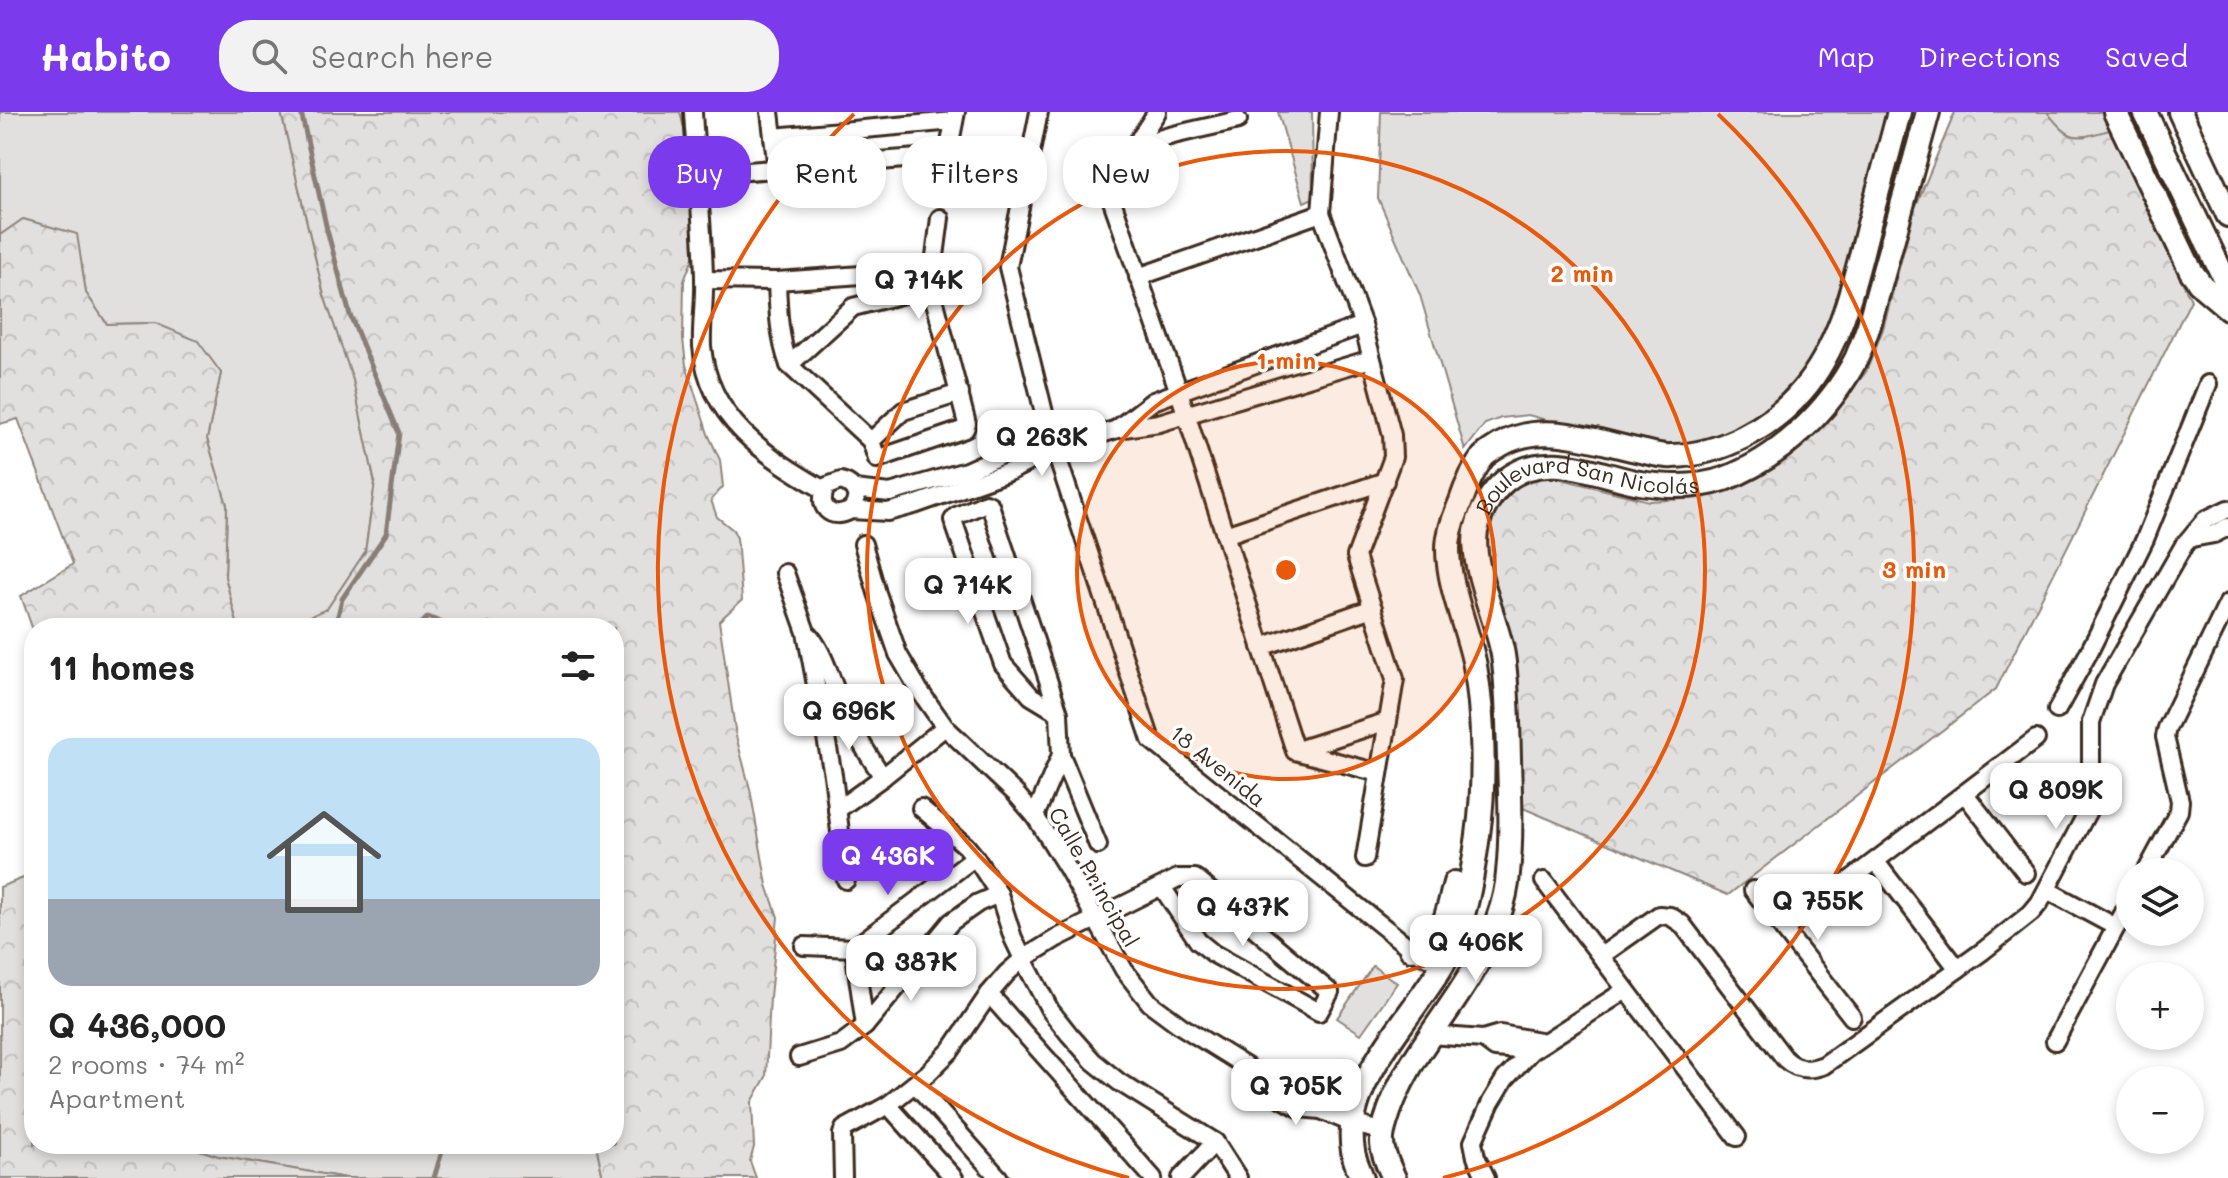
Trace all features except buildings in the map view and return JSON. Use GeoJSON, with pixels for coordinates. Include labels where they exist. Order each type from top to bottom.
{"type":"FeatureCollection","features":[{"type":"Feature","properties":{"kind":"main road","name":"Boulevard San Nicolás"},"geometry":{"type":"LineString","coordinates":[[1362,1178],[1353,1153],[1352,1123],[1363,1089],[1376,1061],[1443,965],[1455,941],[1479,831],[1483,756],[1475,665],[1455,592],[1448,550],[1451,530],[1467,484],[1485,454],[1514,437],[1553,433],[1671,457],[1711,450],[1747,434],[1778,414],[1803,391],[1826,355],[1840,323],[1899,112]]}},
{"type":"Feature","properties":{"kind":"main road","name":"Boulevard San Nicolás"},"geometry":{"type":"LineString","coordinates":[[1394,1178],[1381,1143],[1390,1107],[1408,1070],[1473,971],[1487,944],[1498,917],[1508,876],[1508,701],[1502,653],[1478,566],[1476,533],[1485,505],[1506,480],[1530,467],[1561,464],[1641,483],[1688,486],[1723,479],[1761,461],[1814,418],[1856,359],[1869,325],[1928,112]]}},
{"type":"Feature","properties":{"kind":"main road"},"geometry":{"type":"LineString","coordinates":[[1898,220],[1923,177],[1944,112]]}},
{"type":"Feature","properties":{"kind":"main road"},"geometry":{"type":"LineString","coordinates":[[2115,112],[2191,271],[2202,286],[2228,308]]}},
{"type":"Feature","properties":{"kind":"main road"},"geometry":{"type":"LineString","coordinates":[[2145,112],[2228,286]]}},
{"type":"Feature","properties":{"kind":"main road"},"geometry":{"type":"LineString","coordinates":[[2180,112],[2228,215]]}},
{"type":"Feature","properties":{"kind":"main road"},"geometry":{"type":"LineString","coordinates":[[1411,949],[1425,946],[1437,935],[1447,913],[1455,881],[1466,833],[1476,679]]}},
{"type":"Feature","properties":{"kind":"main road"},"geometry":{"type":"LineString","coordinates":[[1434,1030],[1436,1015],[1453,982],[1451,971],[1443,965]]}},
{"type":"Feature","properties":{"kind":"street"},"geometry":{"type":"LineString","coordinates":[[693,112],[694,136]]}},
{"type":"Feature","properties":{"kind":"street"},"geometry":{"type":"LineString","coordinates":[[770,112],[773,136]]}},
{"type":"Feature","properties":{"kind":"street","name":"18 Avenida"},"geometry":{"type":"LineString","coordinates":[[1039,112],[1008,267],[1051,439],[1151,740],[1411,949],[1443,965]]}},
{"type":"Feature","properties":{"kind":"street"},"geometry":{"type":"LineString","coordinates":[[1141,136],[1157,112]]}},
{"type":"Feature","properties":{"kind":"street"},"geometry":{"type":"LineString","coordinates":[[1329,112],[1321,213],[1363,325],[1392,435],[1393,457],[1356,555],[1395,679],[1365,858]]}},
{"type":"Feature","properties":{"kind":"street"},"geometry":{"type":"LineString","coordinates":[[782,136],[955,116],[948,153],[944,156],[886,161]]}},
{"type":"Feature","properties":{"kind":"street"},"geometry":{"type":"LineString","coordinates":[[1176,136],[1238,120]]}},
{"type":"Feature","properties":{"kind":"street"},"geometry":{"type":"LineString","coordinates":[[699,208],[704,280],[702,344],[711,384],[728,417],[766,453],[824,490]]}},
{"type":"Feature","properties":{"kind":"street"},"geometry":{"type":"LineString","coordinates":[[1114,208],[1179,392],[1295,751]]}},
{"type":"Feature","properties":{"kind":"street"},"geometry":{"type":"LineString","coordinates":[[1138,277],[1321,213]]}},
{"type":"Feature","properties":{"kind":"street"},"geometry":{"type":"LineString","coordinates":[[777,281],[779,327],[782,348],[789,365],[871,441],[877,459],[965,429],[968,426],[932,279],[940,218]]}},
{"type":"Feature","properties":{"kind":"street"},"geometry":{"type":"LineString","coordinates":[[704,280],[932,279]]}},
{"type":"Feature","properties":{"kind":"street"},"geometry":{"type":"LineString","coordinates":[[789,365],[850,308],[932,279]]}},
{"type":"Feature","properties":{"kind":"street"},"geometry":{"type":"LineString","coordinates":[[1117,429],[1153,401],[1363,325]]}},
{"type":"Feature","properties":{"kind":"street"},"geometry":{"type":"LineString","coordinates":[[854,489],[890,493],[966,471],[1006,453],[1051,439],[1159,423],[1371,359]]}},
{"type":"Feature","properties":{"kind":"street"},"geometry":{"type":"LineString","coordinates":[[2057,710],[2145,539],[2208,384]]}},
{"type":"Feature","properties":{"kind":"street"},"geometry":{"type":"LineString","coordinates":[[871,441],[903,411],[960,393]]}},
{"type":"Feature","properties":{"kind":"street"},"geometry":{"type":"LineString","coordinates":[[851,510],[857,500],[854,489],[846,482],[836,481],[827,486],[822,502],[829,512],[840,515],[851,510],[888,512],[1011,471],[1051,439]]}},
{"type":"Feature","properties":{"kind":"street"},"geometry":{"type":"LineString","coordinates":[[1225,535],[1385,481]]}},
{"type":"Feature","properties":{"kind":"street"},"geometry":{"type":"LineString","coordinates":[[1059,713],[1031,696],[1003,664],[953,520],[986,503],[990,505],[1059,713],[1061,755],[1098,845]]}},
{"type":"Feature","properties":{"kind":"street"},"geometry":{"type":"LineString","coordinates":[[1601,956],[1659,915],[1674,918],[1682,924],[1790,1064],[1807,1070],[1824,1065],[2031,913],[2047,890],[2091,805],[2091,722],[2104,684],[2184,545],[2205,520],[2228,509]]}},
{"type":"Feature","properties":{"kind":"street"},"geometry":{"type":"LineString","coordinates":[[2192,538],[2214,534],[2228,527]]}},
{"type":"Feature","properties":{"kind":"street","name":"Calle Principal"},"geometry":{"type":"LineString","coordinates":[[863,544],[898,654],[919,690],[945,727],[1035,816],[1053,842],[1124,970],[1150,1003],[1258,1074],[1263,1088],[1299,1108],[1321,1110],[1383,1132]]}},
{"type":"Feature","properties":{"kind":"street"},"geometry":{"type":"LineString","coordinates":[[785,573],[806,632],[833,775],[846,880]]}},
{"type":"Feature","properties":{"kind":"street"},"geometry":{"type":"LineString","coordinates":[[2154,858],[2179,811],[2180,801],[2165,737],[2167,728],[2228,603]]}},
{"type":"Feature","properties":{"kind":"street"},"geometry":{"type":"LineString","coordinates":[[1261,647],[1373,608]]}},
{"type":"Feature","properties":{"kind":"street"},"geometry":{"type":"LineString","coordinates":[[806,632],[819,648],[859,741],[883,777]]}},
{"type":"Feature","properties":{"kind":"street"},"geometry":{"type":"LineString","coordinates":[[2088,654],[2112,670]]}},
{"type":"Feature","properties":{"kind":"street"},"geometry":{"type":"LineString","coordinates":[[1295,751],[1388,721]]}},
{"type":"Feature","properties":{"kind":"street"},"geometry":{"type":"LineString","coordinates":[[837,810],[945,727]]}},
{"type":"Feature","properties":{"kind":"street"},"geometry":{"type":"LineString","coordinates":[[1784,930],[2036,739]]}},
{"type":"Feature","properties":{"kind":"street"},"geometry":{"type":"LineString","coordinates":[[1295,751],[1379,773]]}},
{"type":"Feature","properties":{"kind":"street"},"geometry":{"type":"LineString","coordinates":[[1035,816],[1061,755]]}},
{"type":"Feature","properties":{"kind":"street"},"geometry":{"type":"LineString","coordinates":[[1965,794],[2026,873]]}},
{"type":"Feature","properties":{"kind":"street"},"geometry":{"type":"LineString","coordinates":[[921,808],[975,857],[999,894],[1013,938],[1050,1010],[1093,1061],[1119,1082],[1215,1142],[1238,1178]]}},
{"type":"Feature","properties":{"kind":"street"},"geometry":{"type":"LineString","coordinates":[[804,946],[854,948],[975,857]]}},
{"type":"Feature","properties":{"kind":"street"},"geometry":{"type":"LineString","coordinates":[[1876,862],[1958,969]]}},
{"type":"Feature","properties":{"kind":"street"},"geometry":{"type":"LineString","coordinates":[[843,1178],[844,1129],[888,1105],[916,1085],[951,1050],[1007,973],[1057,938],[1178,878],[1195,878],[1331,993],[1319,1012],[1214,954],[1198,941],[1162,887]]}},
{"type":"Feature","properties":{"kind":"street"},"geometry":{"type":"LineString","coordinates":[[1544,881],[1737,1137]]}},
{"type":"Feature","properties":{"kind":"street"},"geometry":{"type":"LineString","coordinates":[[1753,890],[1852,1017]]}},
{"type":"Feature","properties":{"kind":"street"},"geometry":{"type":"LineString","coordinates":[[2047,890],[2116,927],[2055,1041]]}},
{"type":"Feature","properties":{"kind":"street"},"geometry":{"type":"LineString","coordinates":[[799,1057],[841,1044],[865,1026],[951,922],[978,903],[999,894]]}},
{"type":"Feature","properties":{"kind":"street"},"geometry":{"type":"LineString","coordinates":[[854,948],[865,1026]]}},
{"type":"Feature","properties":{"kind":"street"},"geometry":{"type":"LineString","coordinates":[[1486,1178],[1473,1142],[1505,1079],[1538,1047],[1626,990]]}},
{"type":"Feature","properties":{"kind":"street"},"geometry":{"type":"LineString","coordinates":[[989,994],[1153,1178]]}},
{"type":"Feature","properties":{"kind":"street"},"geometry":{"type":"LineString","coordinates":[[1434,1030],[1483,1039],[1500,1034],[1538,1047]]}},
{"type":"Feature","properties":{"kind":"street"},"geometry":{"type":"LineString","coordinates":[[916,1085],[999,1178]]}},
{"type":"Feature","properties":{"kind":"street"},"geometry":{"type":"LineString","coordinates":[[888,1105],[954,1178]]}},
{"type":"Feature","properties":{"kind":"street"},"geometry":{"type":"LineString","coordinates":[[1181,1178],[1215,1142]]}},
{"type":"Feature","properties":{"kind":"green space"},"geometry":{"type":"Polygon","coordinates":[[[0,112],[281,112],[324,295],[353,380],[375,483],[365,552],[327,609],[307,618],[236,618],[225,577],[227,505],[207,439],[221,373],[155,323],[107,324],[86,293],[76,234],[23,219],[0,235],[0,112]]]}},
{"type":"Feature","properties":{"kind":"green space"},"geometry":{"type":"Polygon","coordinates":[[[281,112],[680,112],[686,136],[648,136],[648,208],[693,208],[702,235],[684,281],[683,339],[686,365],[708,434],[720,460],[723,487],[711,500],[717,517],[733,530],[737,538],[742,600],[719,621],[736,736],[750,789],[767,885],[778,917],[766,1077],[752,1102],[754,1147],[750,1161],[756,1178],[603,1178],[598,1154],[624,1154],[624,618],[307,618],[327,609],[365,552],[375,483],[353,380],[324,295],[281,112]]]}},
{"type":"Feature","properties":{"kind":"green space"},"geometry":{"type":"Polygon","coordinates":[[[1278,112],[1312,112],[1313,198],[1304,202],[1278,112]]]}},
{"type":"Feature","properties":{"kind":"green space"},"geometry":{"type":"Polygon","coordinates":[[[1381,112],[1887,112],[1838,299],[1814,355],[1792,391],[1767,413],[1695,446],[1665,447],[1624,441],[1528,415],[1501,418],[1485,424],[1465,450],[1420,295],[1378,198],[1381,112]]]}},
{"type":"Feature","properties":{"kind":"green space"},"geometry":{"type":"Polygon","coordinates":[[[1955,112],[2047,112],[2062,129],[2074,136],[2110,130],[2191,300],[1996,689],[1728,895],[1523,808],[1517,696],[1485,556],[1485,530],[1497,508],[1515,488],[1535,478],[1553,477],[1649,501],[1701,498],[1746,483],[1790,455],[1827,421],[1866,372],[1883,329],[1915,208],[1955,112]]]}},
{"type":"Feature","properties":{"kind":"green space"},"geometry":{"type":"Polygon","coordinates":[[[2047,112],[2101,112],[2110,130],[2074,136],[2062,129],[2047,112]]]}},
{"type":"Feature","properties":{"kind":"green space"},"geometry":{"type":"Polygon","coordinates":[[[2120,112],[2136,112],[2218,289],[2203,280],[2120,112]]]}},
{"type":"Feature","properties":{"kind":"green space"},"geometry":{"type":"Polygon","coordinates":[[[23,219],[77,234],[86,293],[107,324],[155,323],[198,341],[221,373],[207,439],[227,505],[225,577],[236,618],[29,618],[21,596],[73,564],[18,419],[0,424],[0,235],[23,219]]]}},
{"type":"Feature","properties":{"kind":"green space"},"geometry":{"type":"Polygon","coordinates":[[[24,878],[24,1154],[212,1154],[346,1178],[0,1178],[0,887],[24,878]]]}},
{"type":"Feature","properties":{"kind":"green space"},"geometry":{"type":"Polygon","coordinates":[[[1373,966],[1397,983],[1361,1034],[1337,1018],[1373,966]]]}},
{"type":"Feature","properties":{"kind":"green space"},"geometry":{"type":"Polygon","coordinates":[[[211,1154],[598,1154],[603,1178],[346,1178],[211,1154]]]}},
{"type":"Feature","properties":{"kind":"waterway"},"geometry":{"type":"LineString","coordinates":[[301,112],[327,230],[350,315],[399,433],[386,534],[342,599],[337,618]]}},
{"type":"Feature","properties":{"kind":"waterway"},"geometry":{"type":"LineString","coordinates":[[427,618],[430,618]]}},
{"type":"Feature","properties":{"kind":"waterway"},"geometry":{"type":"LineString","coordinates":[[434,1178],[441,1154]]}}]}
